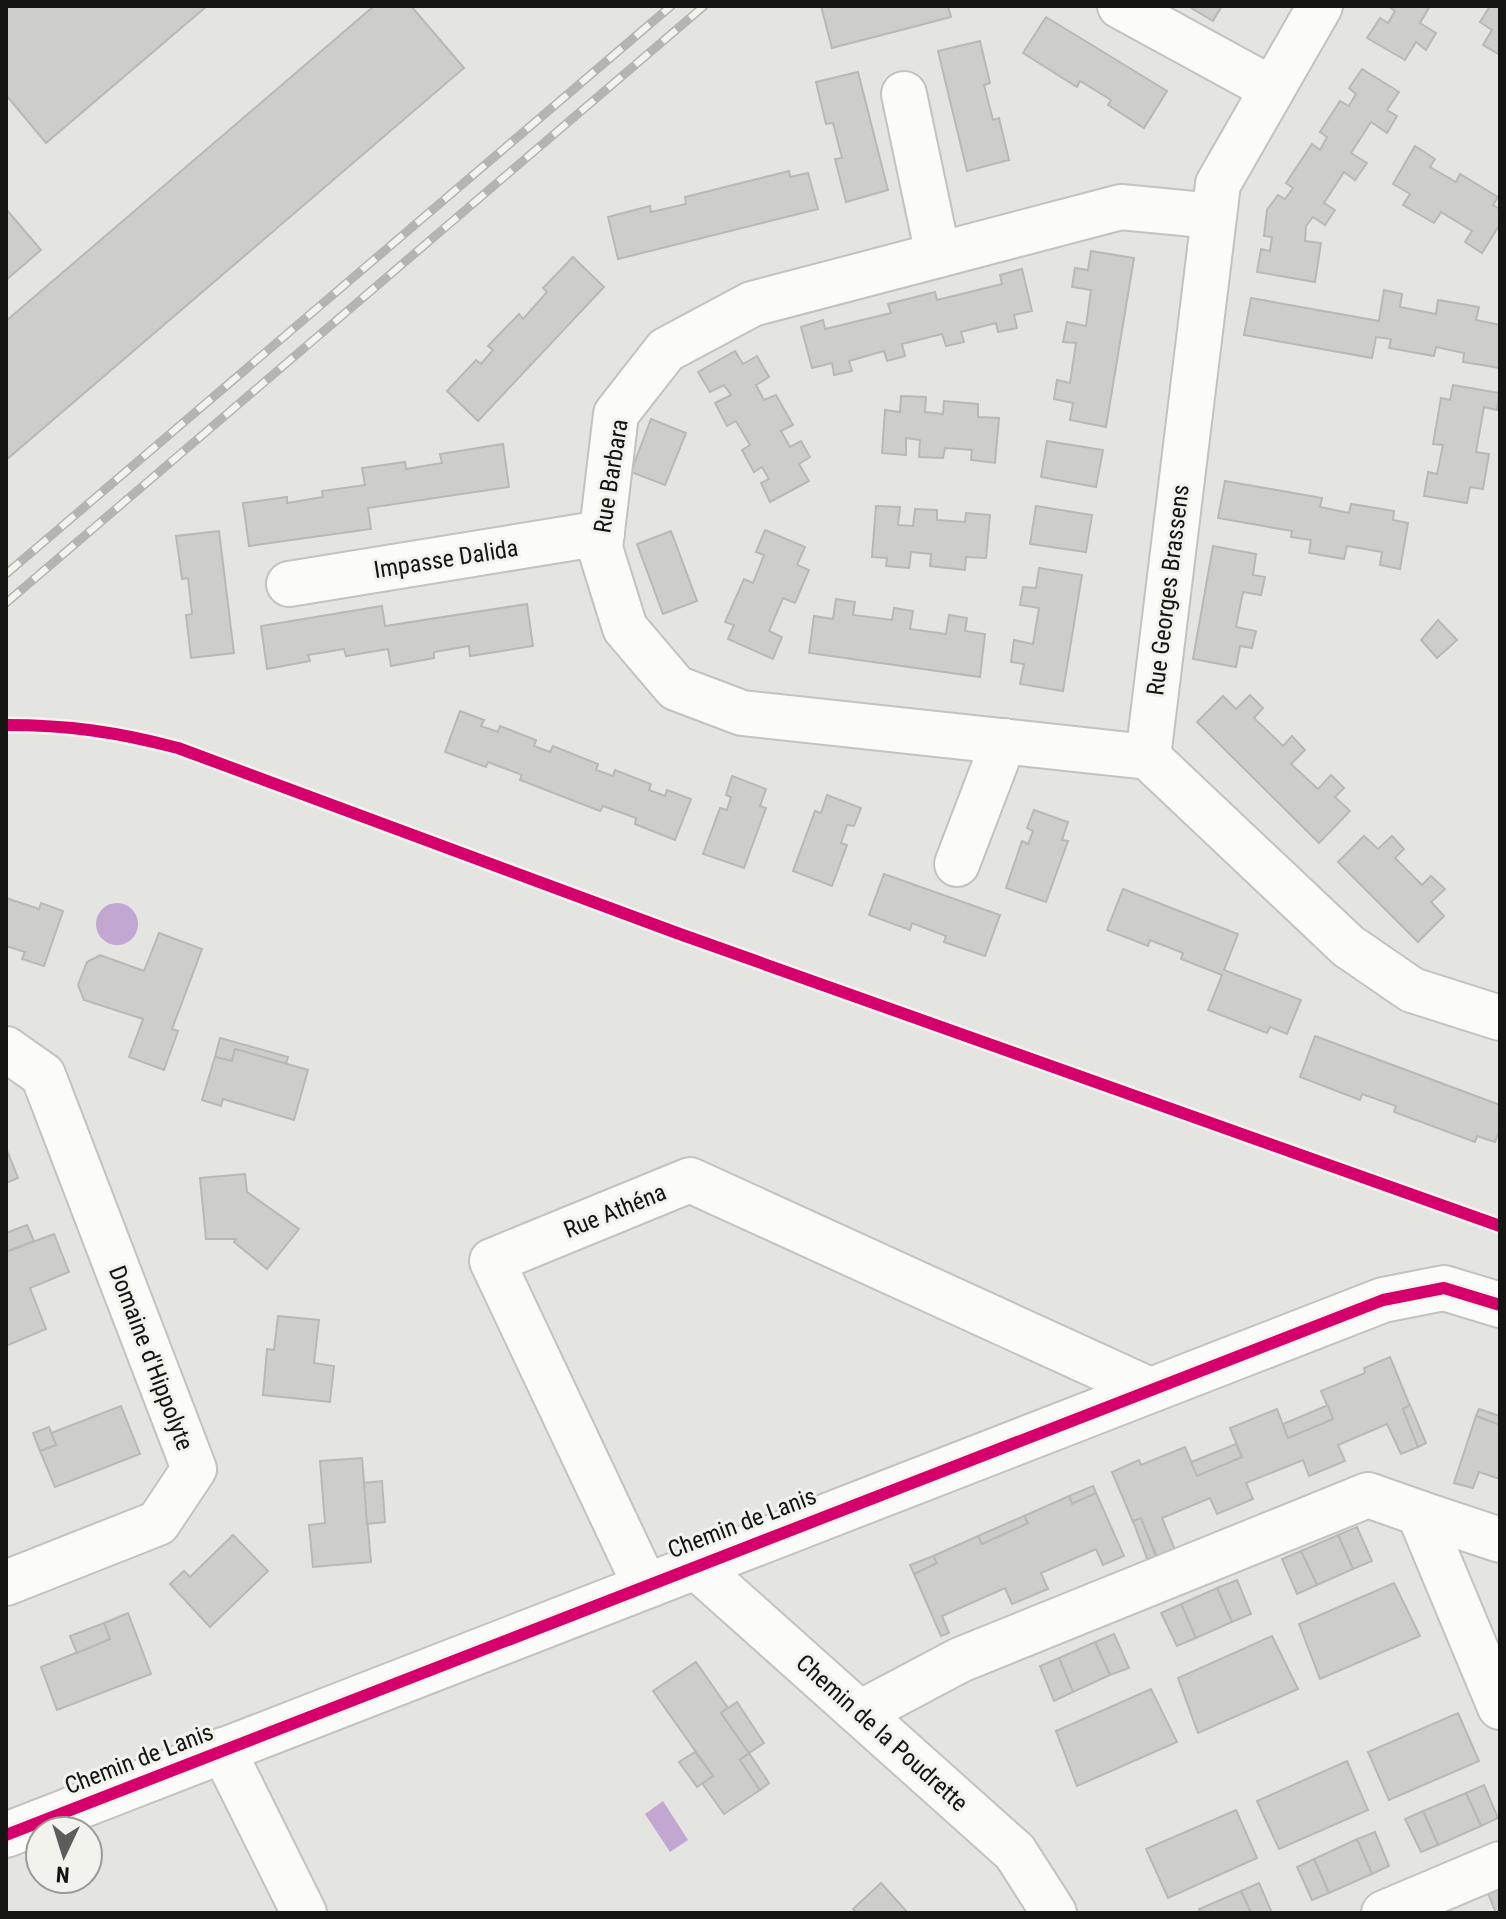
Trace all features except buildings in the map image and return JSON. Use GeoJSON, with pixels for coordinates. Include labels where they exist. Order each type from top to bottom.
{"type":"FeatureCollection","features":[{"type":"Feature","properties":{"kind":"street"},"geometry":{"type":"LineString","coordinates":[[1120,6],[1272,89]]}},
{"type":"Feature","properties":{"kind":"street","name":"Rue Georges Brassens"},"geometry":{"type":"LineString","coordinates":[[1148,757],[1218,184],[1320,6]]}},
{"type":"Feature","properties":{"kind":"street"},"geometry":{"type":"LineString","coordinates":[[904,94],[938,255]]}},
{"type":"Feature","properties":{"kind":"street","name":"Rue Barbara"},"geometry":{"type":"LineString","coordinates":[[1148,757],[742,713],[676,688],[625,628],[600,548],[616,414],[666,350],[752,304],[1121,207],[1214,216]]}},
{"type":"Feature","properties":{"kind":"street","name":"Impasse Dalida"},"geometry":{"type":"LineString","coordinates":[[289,584],[602,533]]}},
{"type":"Feature","properties":{"kind":"street"},"geometry":{"type":"LineString","coordinates":[[957,864],[1004,741]]}},
{"type":"Feature","properties":{"kind":"street"},"geometry":{"type":"LineString","coordinates":[[1148,757],[1348,946],[1412,990],[1500,1018]]}},
{"type":"Feature","properties":{"kind":"street","name":"Domaine d'Hippolyte"},"geometry":{"type":"LineString","coordinates":[[6,1049],[43,1075],[194,1469],[158,1523],[6,1583]]}},
{"type":"Feature","properties":{"kind":"street","name":"Rue Athéna"},"geometry":{"type":"LineString","coordinates":[[645,1585],[492,1261],[690,1180],[1150,1390]]}},
{"type":"Feature","properties":{"kind":"street","name":"Chemin de Lanis"},"geometry":{"type":"LineString","coordinates":[[8,1829],[223,1750],[1383,1300],[1444,1288],[1500,1305]]}},
{"type":"Feature","properties":{"kind":"street"},"geometry":{"type":"LineString","coordinates":[[860,1713],[960,1660],[1368,1495],[1500,1540]]}},
{"type":"Feature","properties":{"kind":"street"},"geometry":{"type":"LineString","coordinates":[[1419,1513],[1500,1707]]}},
{"type":"Feature","properties":{"kind":"street","name":"Chemin de la Poudrette"},"geometry":{"type":"LineString","coordinates":[[694,1565],[1015,1852],[1054,1913]]}},
{"type":"Feature","properties":{"kind":"street"},"geometry":{"type":"LineString","coordinates":[[223,1750],[304,1913]]}},
{"type":"Feature","properties":{"kind":"street"},"geometry":{"type":"LineString","coordinates":[[1384,1913],[1500,1864]]}},
{"type":"Feature","properties":{"kind":"shaded area"},"geometry":{"type":"Polygon","coordinates":[[[117,903],[132,909],[138,924],[132,939],[117,945],[102,939],[96,924],[102,909],[117,903]]]}},
{"type":"Feature","properties":{"kind":"shaded area"},"geometry":{"type":"Polygon","coordinates":[[[663,1801],[688,1840],[670,1852],[645,1814],[663,1801]]]}},
{"type":"Feature","properties":{"kind":"railway"},"geometry":{"type":"LineString","coordinates":[[6,574],[671,6]]}},
{"type":"Feature","properties":{"kind":"railway"},"geometry":{"type":"LineString","coordinates":[[6,603],[704,6]]}},
{"type":"Feature","properties":{"kind":"cycle path"},"geometry":{"type":"LineString","coordinates":[[6,725],[93,730],[178,748],[677,933],[1500,1226]]}},
{"type":"Feature","properties":{"kind":"cycle path"},"geometry":{"type":"LineString","coordinates":[[6,1835],[1383,1300],[1444,1288],[1500,1305]]}}]}
